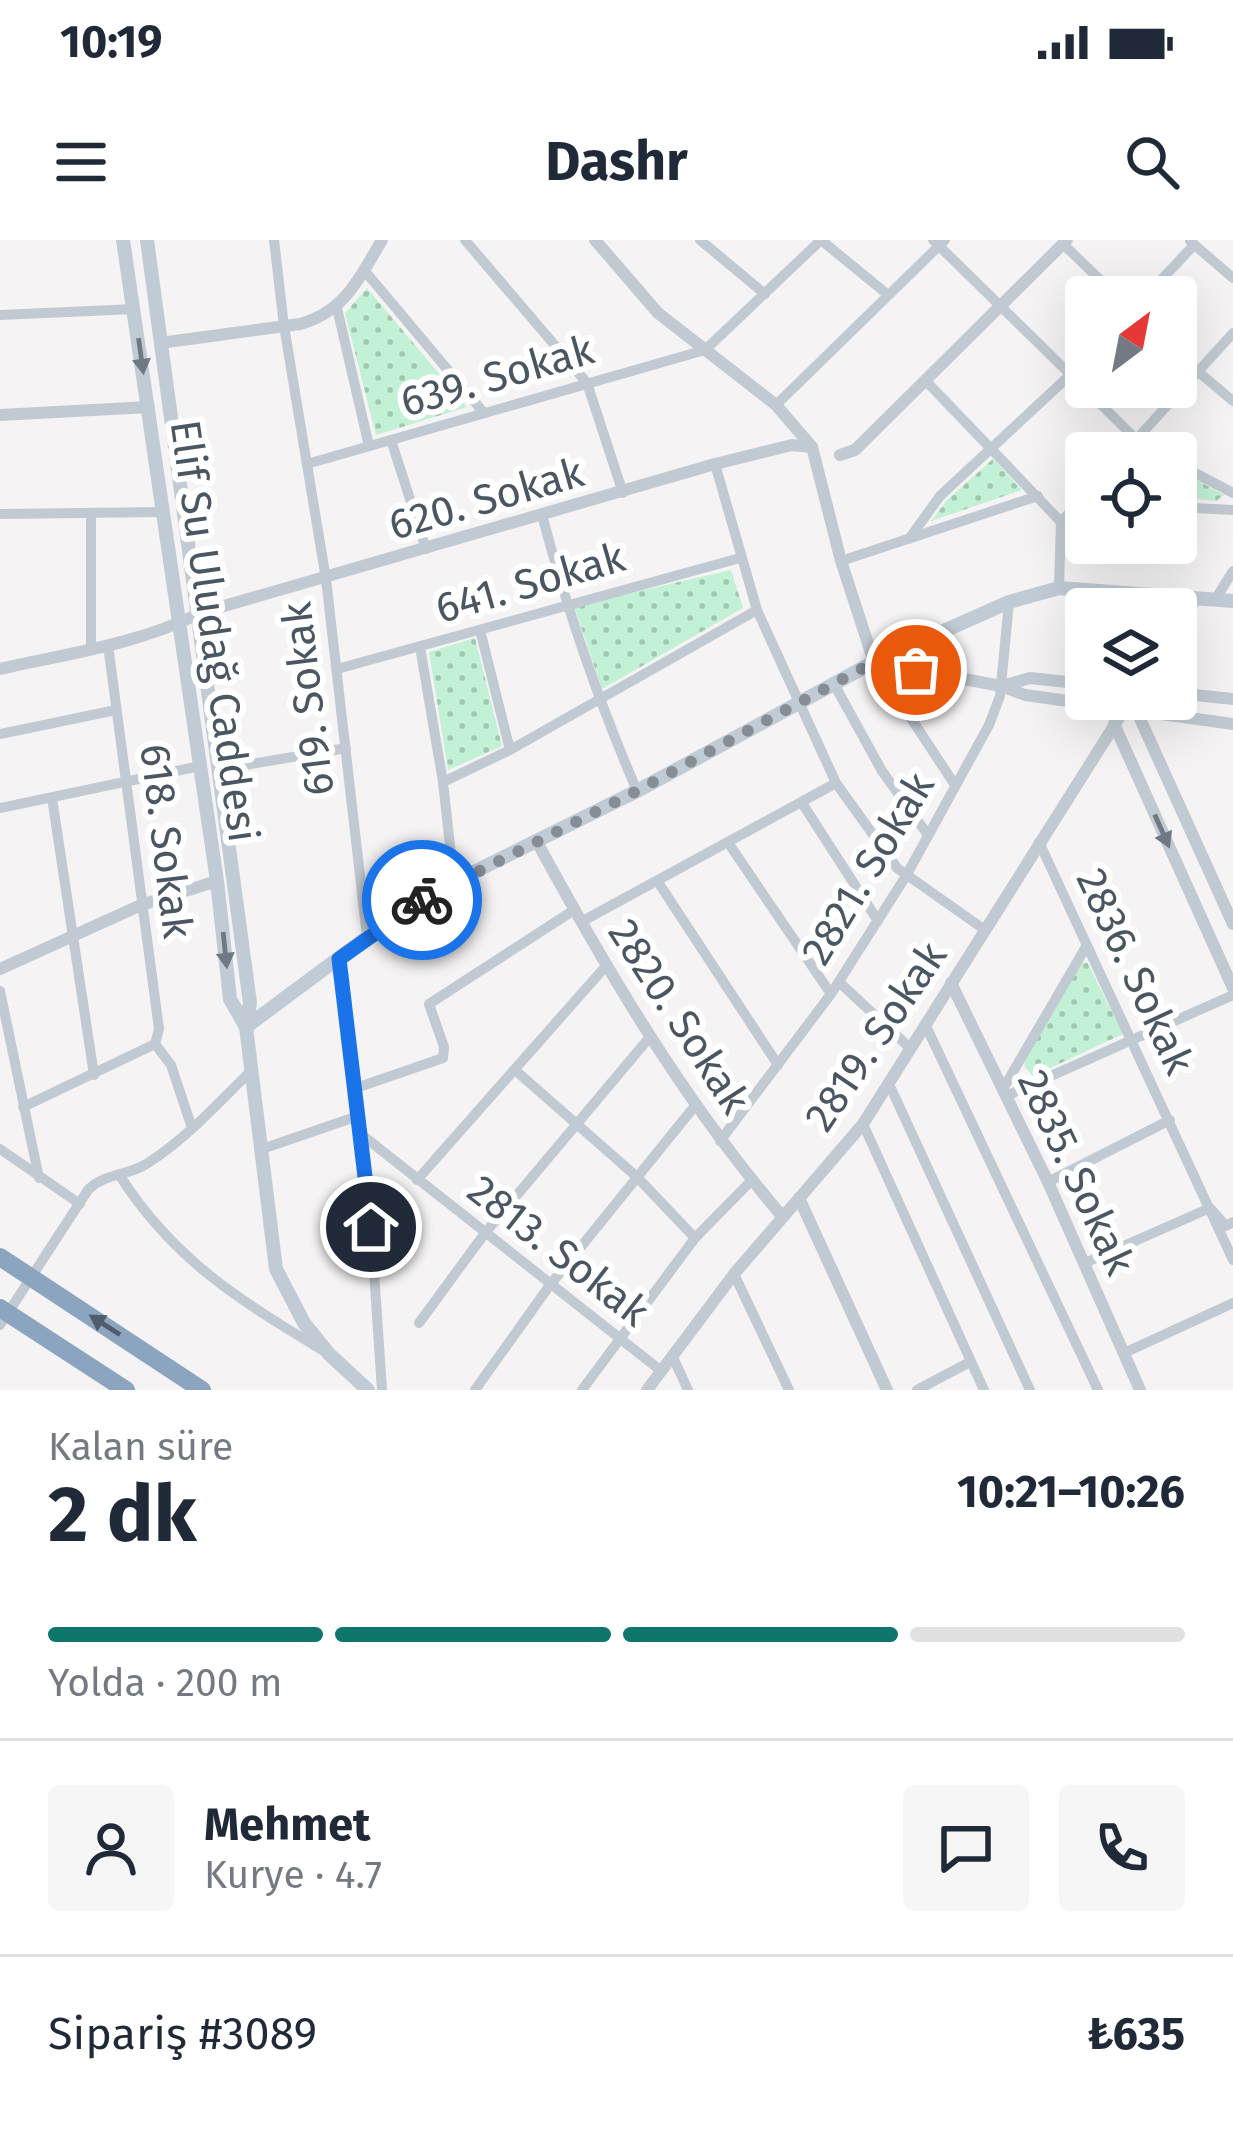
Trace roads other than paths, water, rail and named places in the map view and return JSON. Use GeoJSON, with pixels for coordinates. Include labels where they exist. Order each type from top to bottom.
{"type":"FeatureCollection","features":[{"type":"Feature","properties":{"kind":"highway"},"geometry":{"type":"LineString","coordinates":[[0,1257],[202,1390]]}},
{"type":"Feature","properties":{"kind":"highway"},"geometry":{"type":"LineString","coordinates":[[0,1308],[126,1390]]}},
{"type":"Feature","properties":{"kind":"main road","name":"Elif Su Uludağ Caddesi"},"geometry":{"type":"LineString","coordinates":[[124,240],[218,881],[230,999],[246,1028]]}},
{"type":"Feature","properties":{"kind":"main road","name":"Elif Su Uludağ Caddesi"},"geometry":{"type":"LineString","coordinates":[[147,240],[221,769],[250,1003],[246,1028],[250,1072],[276,1269],[304,1324],[368,1390]]}},
{"type":"Feature","properties":{"kind":"main road"},"geometry":{"type":"LineString","coordinates":[[246,1028],[367,937],[454,882],[637,791],[874,662],[1009,602],[1060,587],[1072,588]]}},
{"type":"Feature","properties":{"kind":"main road"},"geometry":{"type":"LineString","coordinates":[[1197,598],[1233,601]]}},
{"type":"Feature","properties":{"kind":"street","name":"619. Sokak"},"geometry":{"type":"LineString","coordinates":[[274,240],[326,579],[367,937]]}},
{"type":"Feature","properties":{"kind":"street"},"geometry":{"type":"LineString","coordinates":[[160,343],[310,322],[349,296],[382,240]]}},
{"type":"Feature","properties":{"kind":"street"},"geometry":{"type":"LineString","coordinates":[[465,240],[587,383],[623,493]]}},
{"type":"Feature","properties":{"kind":"street"},"geometry":{"type":"LineString","coordinates":[[595,240],[635,290],[776,405],[812,447],[841,561],[874,662],[955,785]]}},
{"type":"Feature","properties":{"kind":"street"},"geometry":{"type":"LineString","coordinates":[[700,240],[765,294]]}},
{"type":"Feature","properties":{"kind":"street"},"geometry":{"type":"LineString","coordinates":[[705,350],[821,240],[887,294]]}},
{"type":"Feature","properties":{"kind":"street"},"geometry":{"type":"LineString","coordinates":[[776,405],[939,242],[1065,370]]}},
{"type":"Feature","properties":{"kind":"street"},"geometry":{"type":"LineString","coordinates":[[812,447],[840,455],[855,450],[1065,242],[1098,276]]}},
{"type":"Feature","properties":{"kind":"street"},"geometry":{"type":"LineString","coordinates":[[1163,276],[1192,242],[1233,278]]}},
{"type":"Feature","properties":{"kind":"street"},"geometry":{"type":"LineString","coordinates":[[364,270],[484,412]]}},
{"type":"Feature","properties":{"kind":"street"},"geometry":{"type":"LineString","coordinates":[[337,308],[369,446]]}},
{"type":"Feature","properties":{"kind":"street"},"geometry":{"type":"LineString","coordinates":[[0,316],[134,309]]}},
{"type":"Feature","properties":{"kind":"street"},"geometry":{"type":"LineString","coordinates":[[1233,333],[1197,373],[1233,401]]}},
{"type":"Feature","properties":{"kind":"street","name":"639. Sokak"},"geometry":{"type":"LineString","coordinates":[[308,464],[705,350]]}},
{"type":"Feature","properties":{"kind":"street"},"geometry":{"type":"LineString","coordinates":[[925,380],[1061,522],[1060,587]]}},
{"type":"Feature","properties":{"kind":"street"},"geometry":{"type":"LineString","coordinates":[[909,538],[940,496],[1065,380]]}},
{"type":"Feature","properties":{"kind":"street"},"geometry":{"type":"LineString","coordinates":[[0,415],[149,407]]}},
{"type":"Feature","properties":{"kind":"street"},"geometry":{"type":"LineString","coordinates":[[1104,408],[1128,432]]}},
{"type":"Feature","properties":{"kind":"street"},"geometry":{"type":"LineString","coordinates":[[1143,432],[1165,408]]}},
{"type":"Feature","properties":{"kind":"street"},"geometry":{"type":"LineString","coordinates":[[391,440],[426,548]]}},
{"type":"Feature","properties":{"kind":"street","name":"620. Sokak"},"geometry":{"type":"LineString","coordinates":[[0,669],[109,645],[200,613],[715,464],[792,445],[812,447]]}},
{"type":"Feature","properties":{"kind":"street"},"geometry":{"type":"LineString","coordinates":[[715,464],[757,610],[836,783],[888,859],[985,929]]}},
{"type":"Feature","properties":{"kind":"street"},"geometry":{"type":"LineString","coordinates":[[1197,474],[1233,493]]}},
{"type":"Feature","properties":{"kind":"street"},"geometry":{"type":"LineString","coordinates":[[841,561],[1038,496]]}},
{"type":"Feature","properties":{"kind":"street"},"geometry":{"type":"LineString","coordinates":[[1197,508],[1233,510]]}},
{"type":"Feature","properties":{"kind":"street"},"geometry":{"type":"LineString","coordinates":[[0,514],[162,512]]}},
{"type":"Feature","properties":{"kind":"street"},"geometry":{"type":"LineString","coordinates":[[91,513],[91,649]]}},
{"type":"Feature","properties":{"kind":"street"},"geometry":{"type":"LineString","coordinates":[[542,515],[598,701],[637,791]]}},
{"type":"Feature","properties":{"kind":"street"},"geometry":{"type":"LineString","coordinates":[[1061,522],[1065,518]]}},
{"type":"Feature","properties":{"kind":"street","name":"641. Sokak"},"geometry":{"type":"LineString","coordinates":[[337,669],[740,558]]}},
{"type":"Feature","properties":{"kind":"street"},"geometry":{"type":"LineString","coordinates":[[1215,600],[1233,572]]}},
{"type":"Feature","properties":{"kind":"street","name":"2821. Sokak"},"geometry":{"type":"LineString","coordinates":[[720,1141],[832,994],[906,876],[988,724],[1001,686],[1009,602]]}},
{"type":"Feature","properties":{"kind":"street"},"geometry":{"type":"LineString","coordinates":[[443,782],[510,750],[757,610]]}},
{"type":"Feature","properties":{"kind":"street"},"geometry":{"type":"LineString","coordinates":[[480,630],[510,750]]}},
{"type":"Feature","properties":{"kind":"street","name":"618. Sokak"},"geometry":{"type":"LineString","coordinates":[[109,645],[159,1029],[155,1044]]}},
{"type":"Feature","properties":{"kind":"street"},"geometry":{"type":"LineString","coordinates":[[421,647],[454,882]]}},
{"type":"Feature","properties":{"kind":"street"},"geometry":{"type":"LineString","coordinates":[[874,662],[1065,700]]}},
{"type":"Feature","properties":{"kind":"street"},"geometry":{"type":"LineString","coordinates":[[1001,686],[1030,678],[1065,682]]}},
{"type":"Feature","properties":{"kind":"street"},"geometry":{"type":"LineString","coordinates":[[834,683],[882,770],[928,835]]}},
{"type":"Feature","properties":{"kind":"street"},"geometry":{"type":"LineString","coordinates":[[1197,695],[1233,699]]}},
{"type":"Feature","properties":{"kind":"street"},"geometry":{"type":"LineString","coordinates":[[0,734],[116,710]]}},
{"type":"Feature","properties":{"kind":"street"},"geometry":{"type":"LineString","coordinates":[[1197,718],[1233,724]]}},
{"type":"Feature","properties":{"kind":"street","name":"2819. Sokak"},"geometry":{"type":"LineString","coordinates":[[647,1390],[734,1274],[863,1124],[1118,720]]}},
{"type":"Feature","properties":{"kind":"street"},"geometry":{"type":"LineString","coordinates":[[1137,720],[1229,901],[1233,924]]}},
{"type":"Feature","properties":{"kind":"street"},"geometry":{"type":"LineString","coordinates":[[1005,1093],[1233,992],[1114,724]]}},
{"type":"Feature","properties":{"kind":"street"},"geometry":{"type":"LineString","coordinates":[[221,769],[346,748]]}},
{"type":"Feature","properties":{"kind":"street"},"geometry":{"type":"LineString","coordinates":[[0,808],[200,766]]}},
{"type":"Feature","properties":{"kind":"street"},"geometry":{"type":"LineString","coordinates":[[356,1088],[443,1058],[444,1047],[429,1004],[578,916],[658,882],[836,783]]}},
{"type":"Feature","properties":{"kind":"street"},"geometry":{"type":"LineString","coordinates":[[52,798],[94,1075]]}},
{"type":"Feature","properties":{"kind":"street"},"geometry":{"type":"LineString","coordinates":[[802,802],[878,921]]}},
{"type":"Feature","properties":{"kind":"street","name":"2820. Sokak"},"geometry":{"type":"LineString","coordinates":[[537,842],[605,967],[694,1107],[782,1216]]}},
{"type":"Feature","properties":{"kind":"street","name":"2836. Sokak"},"geometry":{"type":"LineString","coordinates":[[1039,842],[1233,1260]]}},
{"type":"Feature","properties":{"kind":"street"},"geometry":{"type":"LineString","coordinates":[[729,844],[832,994]]}},
{"type":"Feature","properties":{"kind":"street"},"geometry":{"type":"LineString","coordinates":[[0,969],[141,905],[218,881]]}},
{"type":"Feature","properties":{"kind":"street"},"geometry":{"type":"LineString","coordinates":[[658,882],[778,1065]]}},
{"type":"Feature","properties":{"kind":"street"},"geometry":{"type":"LineString","coordinates":[[1005,1093],[1087,945]]}},
{"type":"Feature","properties":{"kind":"street"},"geometry":{"type":"LineString","coordinates":[[339,959],[362,1135],[382,1390]]}},
{"type":"Feature","properties":{"kind":"street"},"geometry":{"type":"LineString","coordinates":[[417,1180],[605,967]]}},
{"type":"Feature","properties":{"kind":"street"},"geometry":{"type":"LineString","coordinates":[[839,982],[910,1048]]}},
{"type":"Feature","properties":{"kind":"street","name":"2835. Sokak"},"geometry":{"type":"LineString","coordinates":[[951,983],[1048,1182],[1140,1390]]}},
{"type":"Feature","properties":{"kind":"street"},"geometry":{"type":"LineString","coordinates":[[0,991],[39,1178]]}},
{"type":"Feature","properties":{"kind":"street"},"geometry":{"type":"LineString","coordinates":[[925,1024],[1098,1390]]}},
{"type":"Feature","properties":{"kind":"street"},"geometry":{"type":"LineString","coordinates":[[419,1323],[484,1234],[649,1038]]}},
{"type":"Feature","properties":{"kind":"street"},"geometry":{"type":"LineString","coordinates":[[23,1107],[155,1044],[171,1064],[192,1128]]}},
{"type":"Feature","properties":{"kind":"street"},"geometry":{"type":"LineString","coordinates":[[515,1070],[637,1177],[695,1238]]}},
{"type":"Feature","properties":{"kind":"street"},"geometry":{"type":"LineString","coordinates":[[0,1324],[96,1181],[148,1164],[250,1072]]}},
{"type":"Feature","properties":{"kind":"street"},"geometry":{"type":"LineString","coordinates":[[889,1084],[1030,1390]]}},
{"type":"Feature","properties":{"kind":"street"},"geometry":{"type":"LineString","coordinates":[[476,1390],[550,1286],[694,1107]]}},
{"type":"Feature","properties":{"kind":"street"},"geometry":{"type":"LineString","coordinates":[[259,1150],[358,1116]]}},
{"type":"Feature","properties":{"kind":"street"},"geometry":{"type":"LineString","coordinates":[[1048,1182],[1170,1120]]}},
{"type":"Feature","properties":{"kind":"street"},"geometry":{"type":"LineString","coordinates":[[863,1124],[984,1390]]}},
{"type":"Feature","properties":{"kind":"street","name":"2813. Sokak"},"geometry":{"type":"LineString","coordinates":[[362,1135],[660,1370]]}},
{"type":"Feature","properties":{"kind":"street"},"geometry":{"type":"LineString","coordinates":[[0,1149],[80,1204]]}},
{"type":"Feature","properties":{"kind":"street"},"geometry":{"type":"LineString","coordinates":[[120,1176],[156,1227],[211,1279],[329,1354]]}},
{"type":"Feature","properties":{"kind":"street"},"geometry":{"type":"LineString","coordinates":[[582,1390],[695,1238],[752,1180]]}},
{"type":"Feature","properties":{"kind":"street"},"geometry":{"type":"LineString","coordinates":[[799,1198],[887,1390]]}},
{"type":"Feature","properties":{"kind":"street"},"geometry":{"type":"LineString","coordinates":[[1085,1263],[1210,1208],[1226,1226],[1233,1222]]}},
{"type":"Feature","properties":{"kind":"street"},"geometry":{"type":"LineString","coordinates":[[734,1274],[789,1390]]}},
{"type":"Feature","properties":{"kind":"street"},"geometry":{"type":"LineString","coordinates":[[1124,1353],[1233,1303]]}},
{"type":"Feature","properties":{"kind":"street"},"geometry":{"type":"LineString","coordinates":[[671,1355],[688,1390]]}},
{"type":"Feature","properties":{"kind":"street"},"geometry":{"type":"LineString","coordinates":[[917,1390],[970,1362]]}}]}
